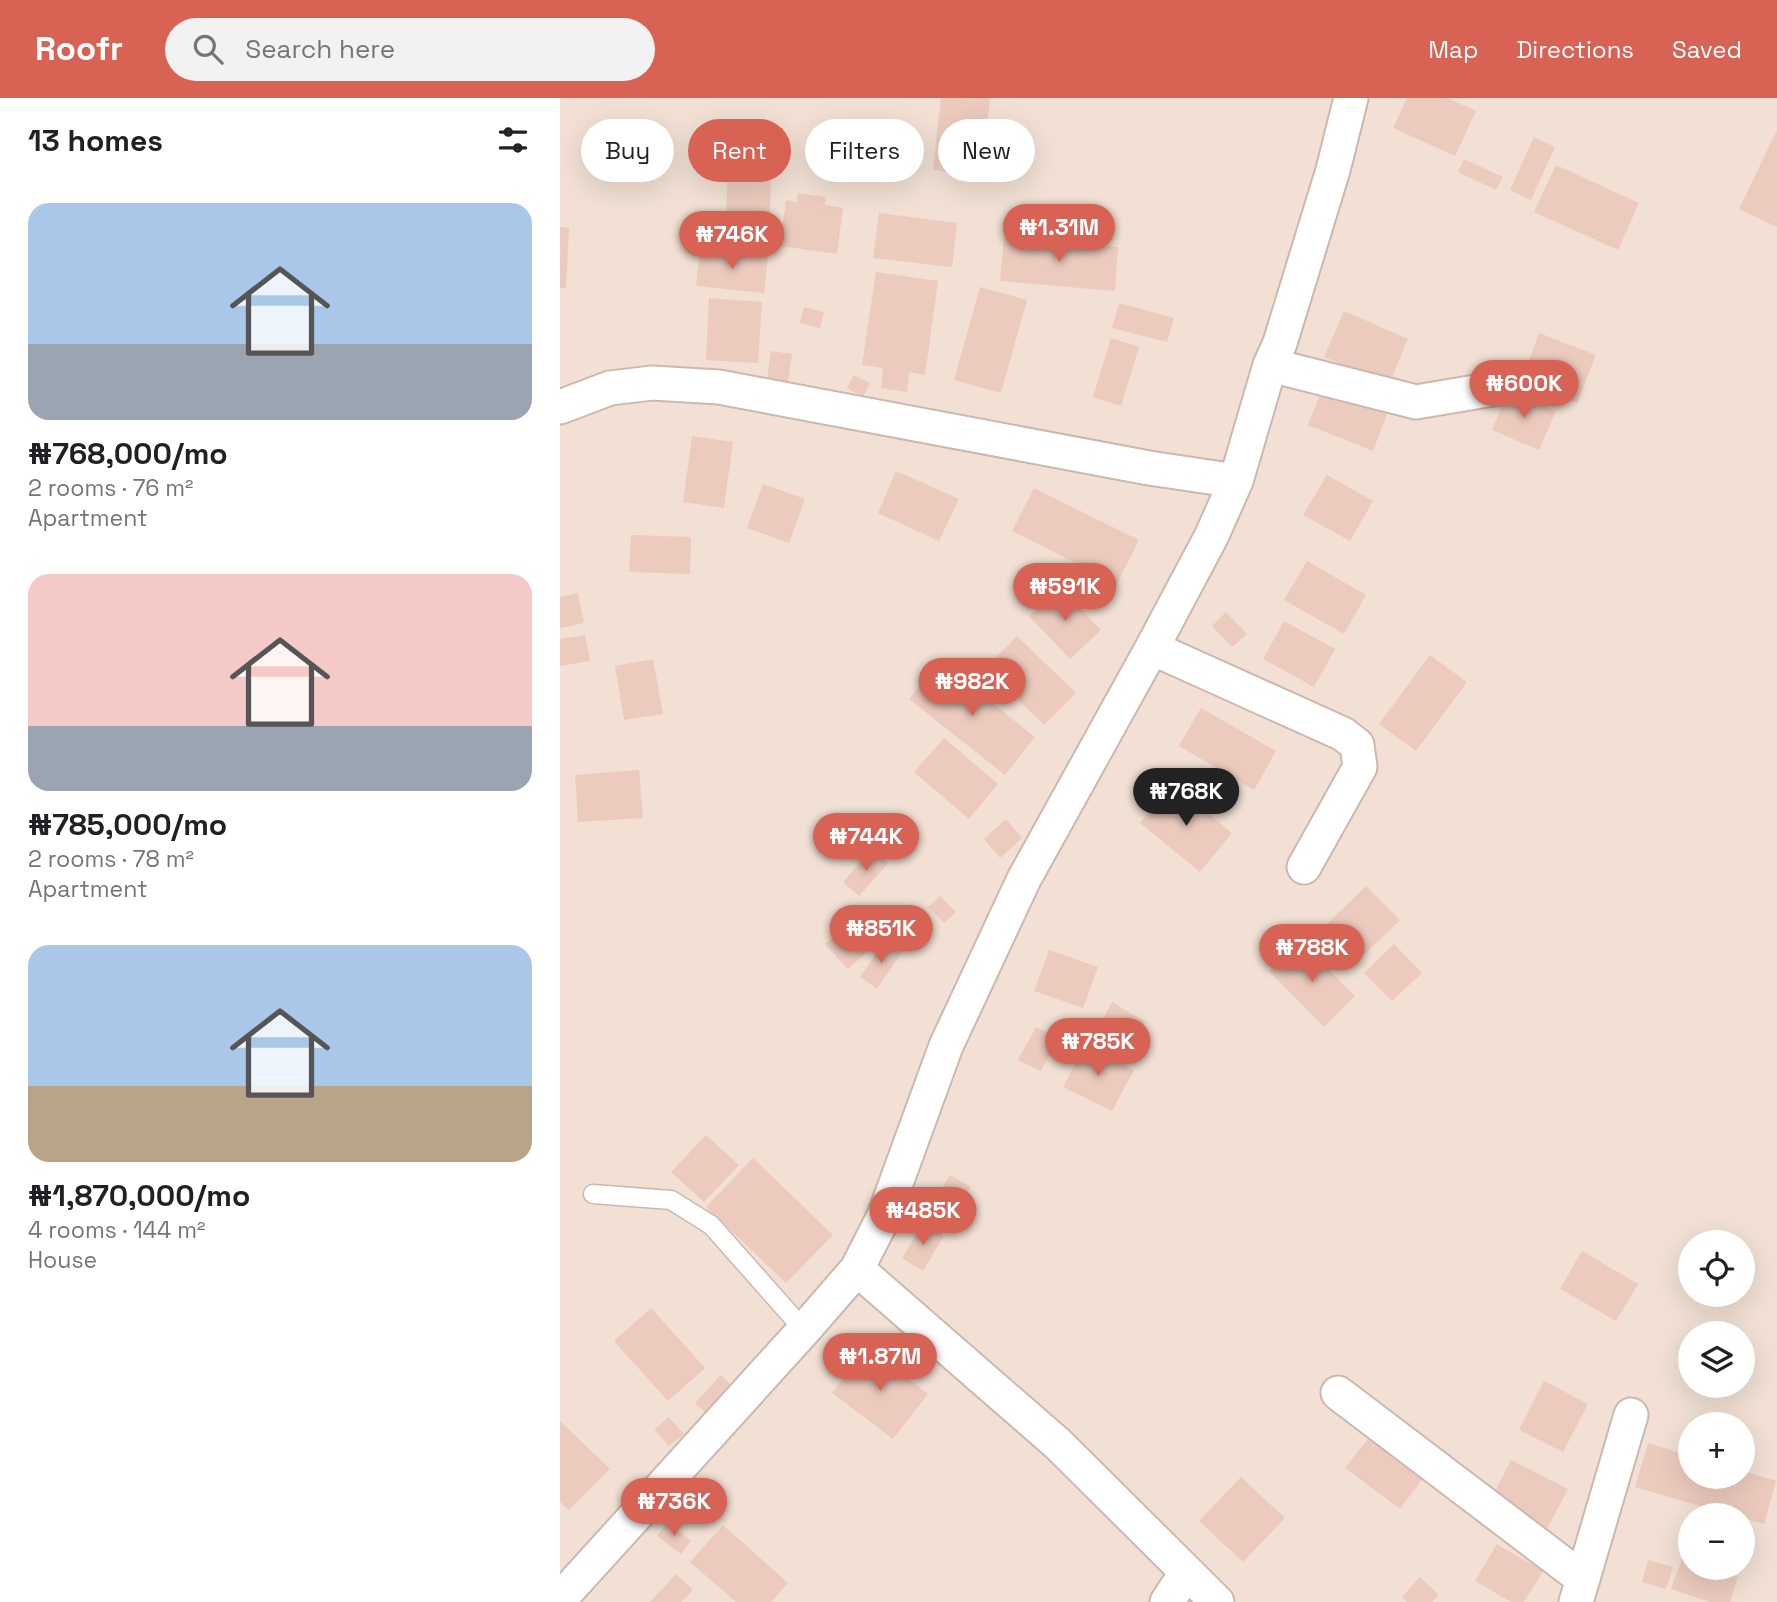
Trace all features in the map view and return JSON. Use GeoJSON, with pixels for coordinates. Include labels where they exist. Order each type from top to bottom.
{"type":"FeatureCollection","features":[{"type":"Feature","properties":{"kind":"street"},"geometry":{"type":"LineString","coordinates":[[560,1599],[857,1269],[884,1216],[946,1046],[1024,879],[1153,648],[1237,481],[1270,365],[1280,343],[1333,170],[1351,98]]}},
{"type":"Feature","properties":{"kind":"street"},"geometry":{"type":"LineString","coordinates":[[1270,365],[1416,402],[1505,387]]}},
{"type":"Feature","properties":{"kind":"street"},"geometry":{"type":"LineString","coordinates":[[560,407],[610,388],[652,383],[719,387],[1149,468],[1237,481]]}},
{"type":"Feature","properties":{"kind":"street"},"geometry":{"type":"LineString","coordinates":[[1153,648],[1343,734],[1357,745],[1360,767],[1304,867]]}},
{"type":"Feature","properties":{"kind":"street"},"geometry":{"type":"LineString","coordinates":[[857,1269],[1058,1444],[1217,1602]]}},
{"type":"Feature","properties":{"kind":"street"},"geometry":{"type":"LineString","coordinates":[[1338,1393],[1580,1590],[1631,1415]]}},
{"type":"Feature","properties":{"kind":"street"},"geometry":{"type":"LineString","coordinates":[[1167,1602],[1186,1573]]}},
{"type":"Feature","properties":{"kind":"lane"},"geometry":{"type":"LineString","coordinates":[[593,1194],[671,1200],[681,1206],[710,1226],[804,1330]]}},
{"type":"Feature","properties":{"kind":"shaded area"},"geometry":{"type":"Polygon","coordinates":[[[560,98],[1777,98],[1777,1602],[560,1602],[560,98]]]}},
{"type":"Feature","properties":{"kind":"building"},"geometry":{"type":"Polygon","coordinates":[[[941,98],[990,98],[988,119],[939,119],[941,98]]]}},
{"type":"Feature","properties":{"kind":"building"},"geometry":{"type":"Polygon","coordinates":[[[1407,98],[1447,98],[1476,111],[1455,156],[1393,128],[1407,98]]]}},
{"type":"Feature","properties":{"kind":"building"},"geometry":{"type":"Polygon","coordinates":[[[938,125],[938,171],[933,170],[938,125]]]}},
{"type":"Feature","properties":{"kind":"building"},"geometry":{"type":"Polygon","coordinates":[[[1777,130],[1777,227],[1739,209],[1777,130]]]}},
{"type":"Feature","properties":{"kind":"building"},"geometry":{"type":"Polygon","coordinates":[[[1534,137],[1555,147],[1531,200],[1510,190],[1534,137]]]}},
{"type":"Feature","properties":{"kind":"building"},"geometry":{"type":"Polygon","coordinates":[[[1464,159],[1503,177],[1496,190],[1458,172],[1464,159]]]}},
{"type":"Feature","properties":{"kind":"building"},"geometry":{"type":"Polygon","coordinates":[[[1556,165],[1639,203],[1618,250],[1534,212],[1556,165]]]}},
{"type":"Feature","properties":{"kind":"building"},"geometry":{"type":"Polygon","coordinates":[[[727,182],[771,182],[769,243],[726,242],[727,182]]]}},
{"type":"Feature","properties":{"kind":"building"},"geometry":{"type":"Polygon","coordinates":[[[798,193],[826,197],[825,205],[843,208],[837,254],[780,246],[786,200],[797,202],[798,193]]]}},
{"type":"Feature","properties":{"kind":"building"},"geometry":{"type":"Polygon","coordinates":[[[879,213],[957,223],[952,267],[873,258],[879,213]]]}},
{"type":"Feature","properties":{"kind":"building"},"geometry":{"type":"Polygon","coordinates":[[[560,227],[569,228],[566,288],[560,288],[560,227]]]}},
{"type":"Feature","properties":{"kind":"building"},"geometry":{"type":"Polygon","coordinates":[[[1004,237],[1118,247],[1115,291],[1000,281],[1004,237]]]}},
{"type":"Feature","properties":{"kind":"building"},"geometry":{"type":"Polygon","coordinates":[[[700,250],[768,256],[764,293],[696,286],[700,250]]]}},
{"type":"Feature","properties":{"kind":"building"},"geometry":{"type":"Polygon","coordinates":[[[876,272],[938,281],[925,375],[909,372],[907,392],[881,388],[883,368],[862,365],[876,272]]]}},
{"type":"Feature","properties":{"kind":"building"},"geometry":{"type":"Polygon","coordinates":[[[980,287],[1027,300],[1001,393],[954,380],[980,287]]]}},
{"type":"Feature","properties":{"kind":"building"},"geometry":{"type":"Polygon","coordinates":[[[709,298],[762,302],[758,363],[706,360],[709,298]]]}},
{"type":"Feature","properties":{"kind":"building"},"geometry":{"type":"Polygon","coordinates":[[[1119,303],[1174,318],[1167,342],[1112,328],[1119,303]]]}},
{"type":"Feature","properties":{"kind":"building"},"geometry":{"type":"Polygon","coordinates":[[[804,307],[824,312],[820,328],[800,323],[804,307]]]}},
{"type":"Feature","properties":{"kind":"building"},"geometry":{"type":"Polygon","coordinates":[[[1344,311],[1408,339],[1389,384],[1324,357],[1344,311]]]}},
{"type":"Feature","properties":{"kind":"building"},"geometry":{"type":"Polygon","coordinates":[[[1539,333],[1596,355],[1577,403],[1522,381],[1539,333]]]}},
{"type":"Feature","properties":{"kind":"building"},"geometry":{"type":"Polygon","coordinates":[[[1111,338],[1139,347],[1121,406],[1093,397],[1111,338]]]}},
{"type":"Feature","properties":{"kind":"building"},"geometry":{"type":"Polygon","coordinates":[[[771,351],[792,354],[788,383],[767,380],[771,351]]]}},
{"type":"Feature","properties":{"kind":"building"},"geometry":{"type":"Polygon","coordinates":[[[854,375],[870,383],[863,397],[847,388],[854,375]]]}},
{"type":"Feature","properties":{"kind":"building"},"geometry":{"type":"Polygon","coordinates":[[[1325,383],[1389,409],[1373,451],[1308,425],[1325,383]]]}},
{"type":"Feature","properties":{"kind":"building"},"geometry":{"type":"Polygon","coordinates":[[[1508,391],[1556,411],[1539,450],[1492,430],[1508,391]]]}},
{"type":"Feature","properties":{"kind":"building"},"geometry":{"type":"Polygon","coordinates":[[[692,436],[733,442],[724,508],[683,502],[692,436]]]}},
{"type":"Feature","properties":{"kind":"building"},"geometry":{"type":"Polygon","coordinates":[[[896,471],[959,499],[939,541],[878,513],[896,471]]]}},
{"type":"Feature","properties":{"kind":"building"},"geometry":{"type":"Polygon","coordinates":[[[1327,475],[1373,501],[1350,541],[1303,515],[1327,475]]]}},
{"type":"Feature","properties":{"kind":"building"},"geometry":{"type":"Polygon","coordinates":[[[763,484],[805,499],[789,543],[747,528],[763,484]]]}},
{"type":"Feature","properties":{"kind":"building"},"geometry":{"type":"Polygon","coordinates":[[[1034,488],[1139,540],[1117,584],[1012,531],[1034,488]]]}},
{"type":"Feature","properties":{"kind":"building"},"geometry":{"type":"Polygon","coordinates":[[[631,535],[691,537],[690,574],[629,572],[631,535]]]}},
{"type":"Feature","properties":{"kind":"building"},"geometry":{"type":"Polygon","coordinates":[[[1307,561],[1366,595],[1344,634],[1284,600],[1307,561]]]}},
{"type":"Feature","properties":{"kind":"building"},"geometry":{"type":"Polygon","coordinates":[[[1060,587],[1101,630],[1070,659],[1029,616],[1060,587]]]}},
{"type":"Feature","properties":{"kind":"building"},"geometry":{"type":"Polygon","coordinates":[[[578,593],[584,623],[560,628],[560,597],[578,593]]]}},
{"type":"Feature","properties":{"kind":"building"},"geometry":{"type":"Polygon","coordinates":[[[1226,612],[1247,634],[1232,647],[1212,626],[1226,612]]]}},
{"type":"Feature","properties":{"kind":"building"},"geometry":{"type":"Polygon","coordinates":[[[1284,621],[1335,649],[1314,687],[1263,659],[1284,621]]]}},
{"type":"Feature","properties":{"kind":"building"},"geometry":{"type":"Polygon","coordinates":[[[585,635],[590,661],[560,666],[560,639],[585,635]]]}},
{"type":"Feature","properties":{"kind":"building"},"geometry":{"type":"Polygon","coordinates":[[[1017,636],[1076,693],[1044,725],[986,668],[1017,636]]]}},
{"type":"Feature","properties":{"kind":"building"},"geometry":{"type":"Polygon","coordinates":[[[1430,655],[1467,682],[1416,751],[1379,724],[1430,655]]]}},
{"type":"Feature","properties":{"kind":"building"},"geometry":{"type":"Polygon","coordinates":[[[653,659],[663,714],[624,720],[615,666],[653,659]]]}},
{"type":"Feature","properties":{"kind":"building"},"geometry":{"type":"Polygon","coordinates":[[[939,661],[1035,737],[1005,775],[909,699],[939,661]]]}},
{"type":"Feature","properties":{"kind":"building"},"geometry":{"type":"Polygon","coordinates":[[[1201,708],[1276,751],[1254,790],[1179,746],[1201,708]]]}},
{"type":"Feature","properties":{"kind":"building"},"geometry":{"type":"Polygon","coordinates":[[[944,738],[998,784],[969,819],[914,772],[944,738]]]}},
{"type":"Feature","properties":{"kind":"building"},"geometry":{"type":"Polygon","coordinates":[[[639,770],[643,818],[578,822],[575,775],[639,770]]]}},
{"type":"Feature","properties":{"kind":"building"},"geometry":{"type":"Polygon","coordinates":[[[1172,784],[1232,833],[1200,872],[1140,823],[1172,784]]]}},
{"type":"Feature","properties":{"kind":"building"},"geometry":{"type":"Polygon","coordinates":[[[1006,819],[1022,838],[1000,858],[984,839],[1006,819]]]}},
{"type":"Feature","properties":{"kind":"building"},"geometry":{"type":"Polygon","coordinates":[[[872,849],[888,863],[859,896],[843,882],[872,849]]]}},
{"type":"Feature","properties":{"kind":"building"},"geometry":{"type":"Polygon","coordinates":[[[1366,886],[1400,920],[1358,961],[1324,927],[1366,886]]]}},
{"type":"Feature","properties":{"kind":"building"},"geometry":{"type":"Polygon","coordinates":[[[940,896],[956,912],[944,923],[928,907],[940,896]]]}},
{"type":"Feature","properties":{"kind":"building"},"geometry":{"type":"Polygon","coordinates":[[[860,912],[883,937],[848,969],[825,944],[860,912]]]}},
{"type":"Feature","properties":{"kind":"building"},"geometry":{"type":"Polygon","coordinates":[[[885,940],[902,952],[877,989],[860,977],[885,940]]]}},
{"type":"Feature","properties":{"kind":"building"},"geometry":{"type":"Polygon","coordinates":[[[1300,941],[1355,996],[1324,1027],[1269,971],[1300,941]]]}},
{"type":"Feature","properties":{"kind":"building"},"geometry":{"type":"Polygon","coordinates":[[[1394,944],[1422,973],[1392,1001],[1364,973],[1394,944]]]}},
{"type":"Feature","properties":{"kind":"building"},"geometry":{"type":"Polygon","coordinates":[[[1049,950],[1098,967],[1083,1008],[1034,991],[1049,950]]]}},
{"type":"Feature","properties":{"kind":"building"},"geometry":{"type":"Polygon","coordinates":[[[1112,1002],[1145,1022],[1129,1050],[1096,1031],[1112,1002]]]}},
{"type":"Feature","properties":{"kind":"building"},"geometry":{"type":"Polygon","coordinates":[[[1036,1027],[1058,1038],[1041,1071],[1018,1060],[1036,1027]]]}},
{"type":"Feature","properties":{"kind":"building"},"geometry":{"type":"Polygon","coordinates":[[[1085,1045],[1134,1070],[1112,1111],[1063,1087],[1085,1045]]]}},
{"type":"Feature","properties":{"kind":"building"},"geometry":{"type":"Polygon","coordinates":[[[706,1135],[739,1165],[704,1202],[671,1172],[706,1135]]]}},
{"type":"Feature","properties":{"kind":"building"},"geometry":{"type":"Polygon","coordinates":[[[753,1158],[833,1235],[786,1283],[706,1207],[753,1158]]]}},
{"type":"Feature","properties":{"kind":"building"},"geometry":{"type":"Polygon","coordinates":[[[950,1175],[971,1187],[953,1215],[933,1202],[950,1175]]]}},
{"type":"Feature","properties":{"kind":"building"},"geometry":{"type":"Polygon","coordinates":[[[923,1223],[944,1236],[923,1271],[902,1258],[923,1223]]]}},
{"type":"Feature","properties":{"kind":"building"},"geometry":{"type":"Polygon","coordinates":[[[1582,1251],[1638,1284],[1616,1321],[1560,1289],[1582,1251]]]}},
{"type":"Feature","properties":{"kind":"building"},"geometry":{"type":"Polygon","coordinates":[[[651,1308],[705,1368],[668,1401],[614,1341],[651,1308]]]}},
{"type":"Feature","properties":{"kind":"building"},"geometry":{"type":"Polygon","coordinates":[[[867,1347],[928,1394],[893,1439],[832,1393],[867,1347]]]}},
{"type":"Feature","properties":{"kind":"building"},"geometry":{"type":"Polygon","coordinates":[[[721,1375],[733,1387],[707,1414],[695,1403],[721,1375]]]}},
{"type":"Feature","properties":{"kind":"building"},"geometry":{"type":"Polygon","coordinates":[[[1544,1381],[1588,1404],[1563,1452],[1519,1430],[1544,1381]]]}},
{"type":"Feature","properties":{"kind":"building"},"geometry":{"type":"Polygon","coordinates":[[[669,1417],[684,1434],[669,1446],[654,1429],[669,1417]]]}},
{"type":"Feature","properties":{"kind":"building"},"geometry":{"type":"Polygon","coordinates":[[[560,1421],[610,1469],[569,1510],[560,1502],[560,1421]]]}},
{"type":"Feature","properties":{"kind":"building"},"geometry":{"type":"Polygon","coordinates":[[[1375,1430],[1429,1470],[1400,1509],[1345,1468],[1375,1430]]]}},
{"type":"Feature","properties":{"kind":"building"},"geometry":{"type":"Polygon","coordinates":[[[1648,1443],[1678,1452],[1678,1489],[1755,1489],[1755,1475],[1776,1481],[1764,1524],[1755,1521],[1755,1503],[1690,1503],[1635,1487],[1648,1443]]]}},
{"type":"Feature","properties":{"kind":"building"},"geometry":{"type":"Polygon","coordinates":[[[1511,1460],[1568,1489],[1545,1533],[1488,1505],[1511,1460]]]}},
{"type":"Feature","properties":{"kind":"building"},"geometry":{"type":"Polygon","coordinates":[[[1241,1477],[1285,1518],[1243,1562],[1199,1521],[1241,1477]]]}},
{"type":"Feature","properties":{"kind":"building"},"geometry":{"type":"Polygon","coordinates":[[[667,1522],[691,1541],[681,1554],[657,1536],[667,1522]]]}},
{"type":"Feature","properties":{"kind":"building"},"geometry":{"type":"Polygon","coordinates":[[[723,1525],[788,1583],[771,1602],[736,1602],[690,1562],[723,1525]]]}},
{"type":"Feature","properties":{"kind":"building"},"geometry":{"type":"Polygon","coordinates":[[[1497,1544],[1543,1571],[1524,1602],[1511,1602],[1475,1581],[1497,1544]]]}},
{"type":"Feature","properties":{"kind":"building"},"geometry":{"type":"Polygon","coordinates":[[[1648,1560],[1673,1567],[1666,1589],[1642,1582],[1648,1560]]]}},
{"type":"Feature","properties":{"kind":"building"},"geometry":{"type":"Polygon","coordinates":[[[1678,1569],[1678,1580],[1737,1580],[1730,1602],[1710,1602],[1671,1589],[1678,1569]]]}},
{"type":"Feature","properties":{"kind":"building"},"geometry":{"type":"Polygon","coordinates":[[[676,1574],[693,1590],[681,1602],[650,1602],[676,1574]]]}},
{"type":"Feature","properties":{"kind":"building"},"geometry":{"type":"Polygon","coordinates":[[[1420,1577],[1439,1595],[1432,1602],[1407,1602],[1402,1597],[1420,1577]]]}}]}
